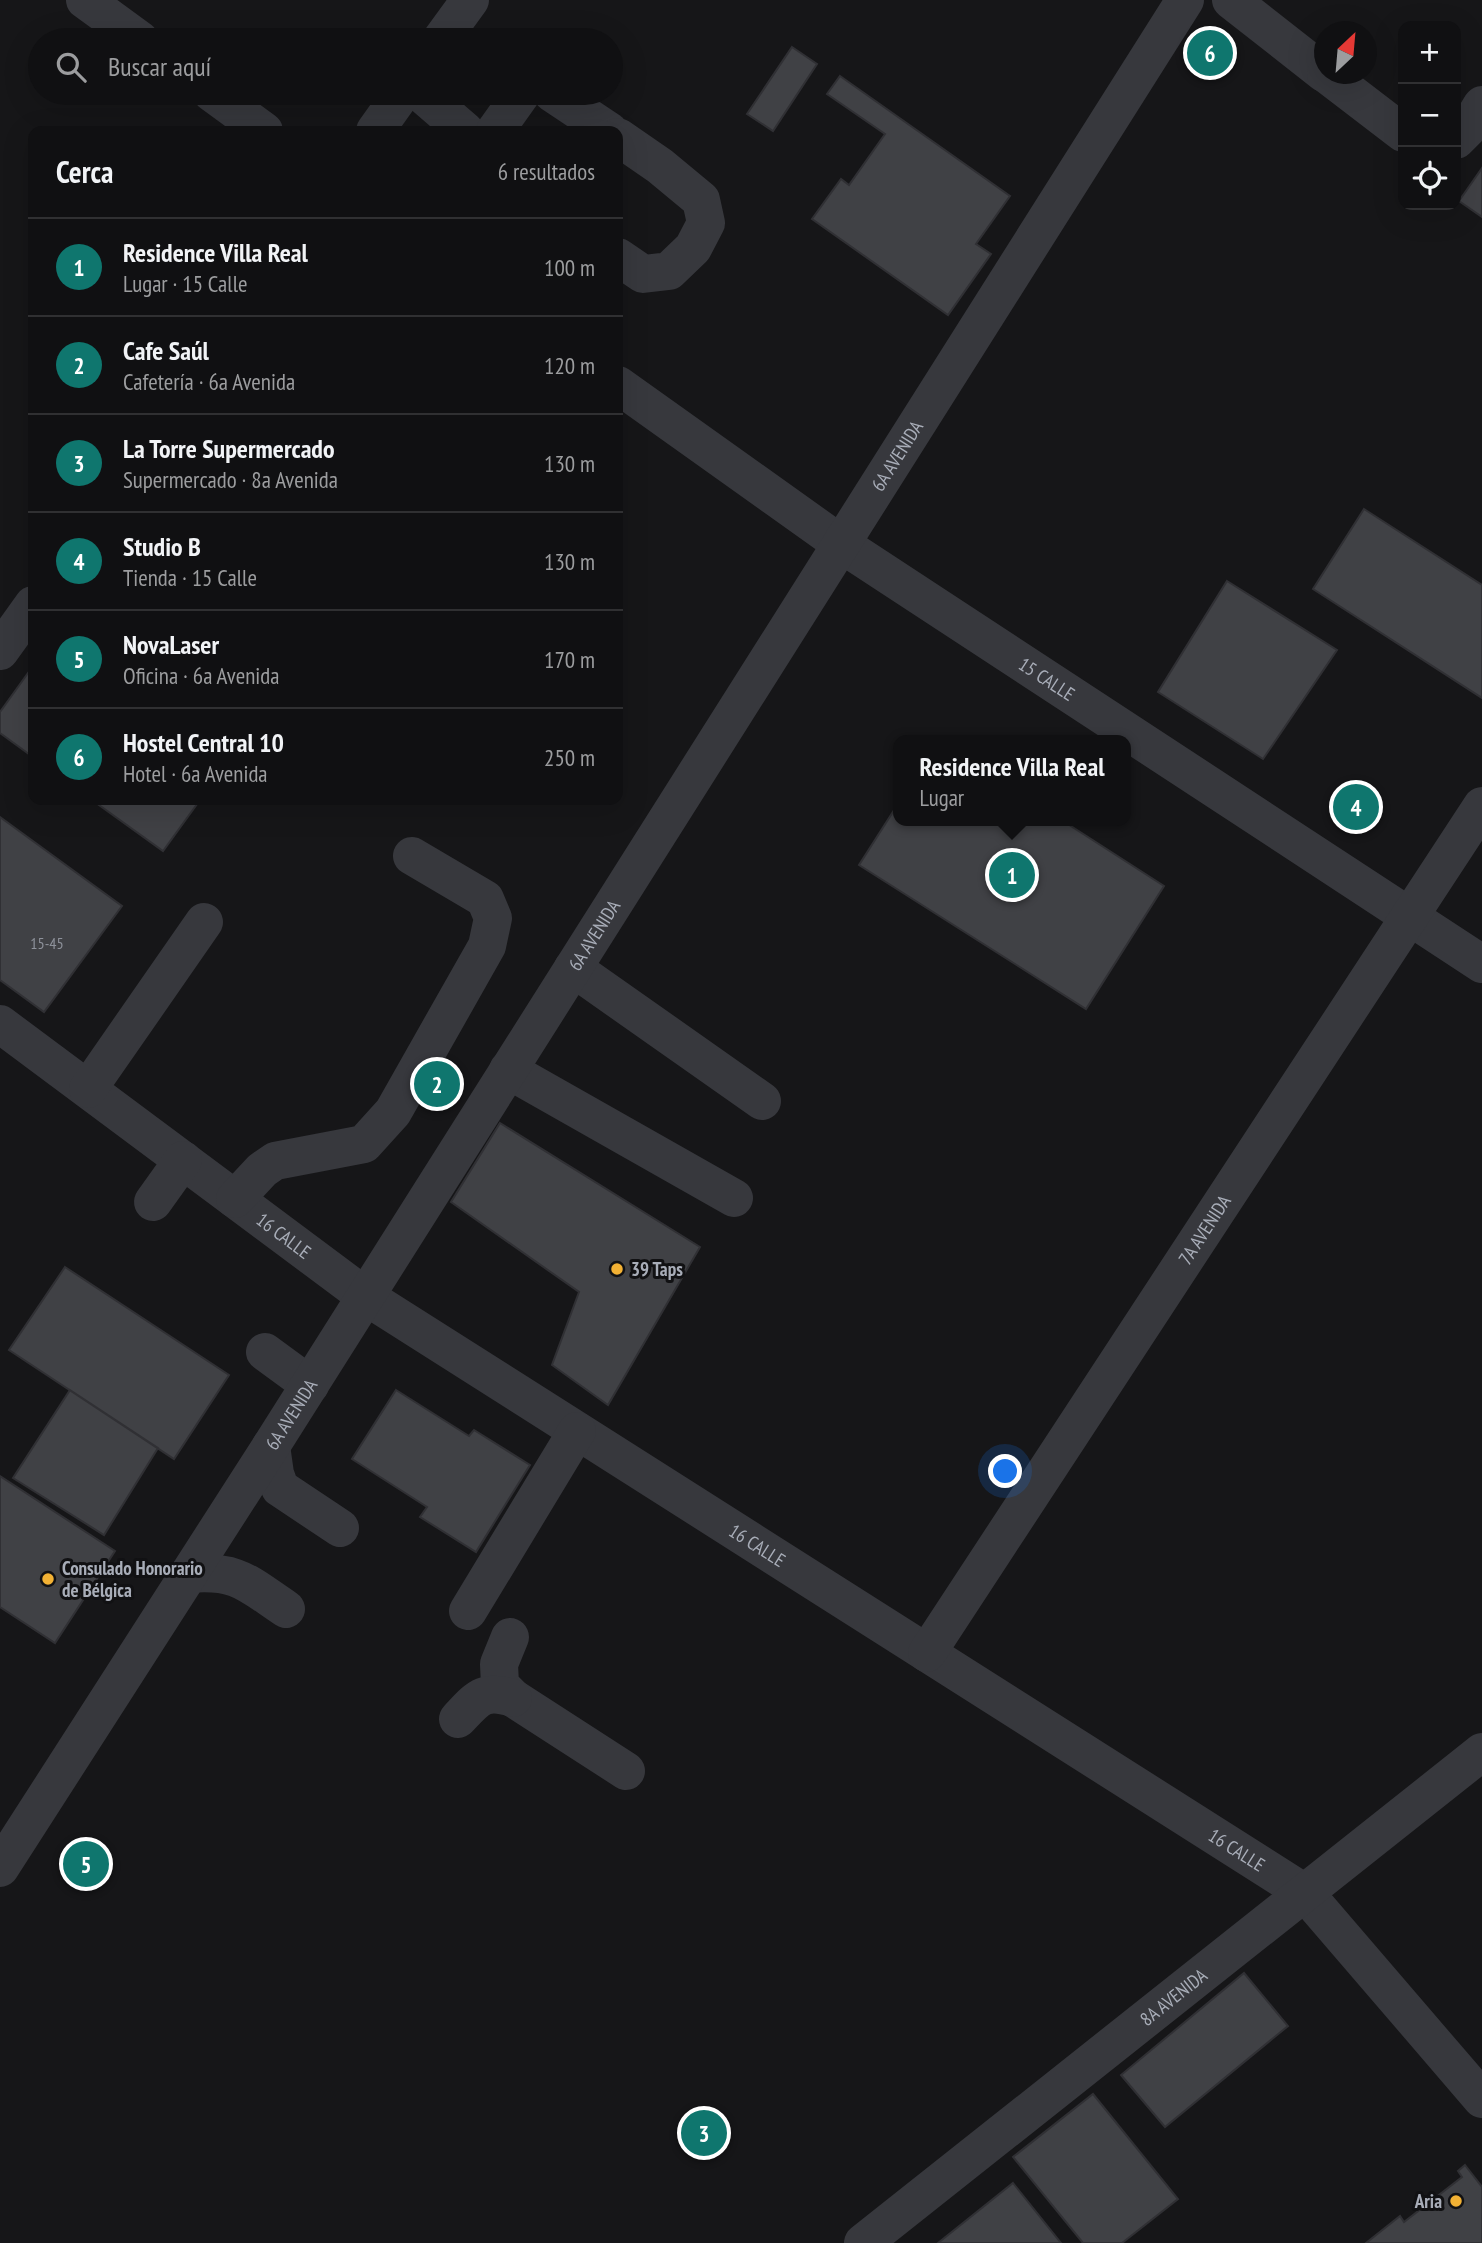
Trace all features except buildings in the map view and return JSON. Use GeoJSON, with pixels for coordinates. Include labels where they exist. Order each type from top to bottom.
{"type":"FeatureCollection","features":[{"type":"Feature","properties":{"kind":"street"},"geometry":{"type":"LineString","coordinates":[[85,0],[124,28]]}},
{"type":"Feature","properties":{"kind":"street","name":"6A AVENIDA"},"geometry":{"type":"LineString","coordinates":[[0,1868],[310,1385],[1185,0]]}},
{"type":"Feature","properties":{"kind":"street"},"geometry":{"type":"LineString","coordinates":[[1231,0],[1314,64]]}},
{"type":"Feature","properties":{"kind":"street"},"geometry":{"type":"LineString","coordinates":[[1339,84],[1398,130]]}},
{"type":"Feature","properties":{"kind":"street"},"geometry":{"type":"LineString","coordinates":[[228,105],[257,126]]}},
{"type":"Feature","properties":{"kind":"street"},"geometry":{"type":"LineString","coordinates":[[379,126],[393,105]]}},
{"type":"Feature","properties":{"kind":"street"},"geometry":{"type":"LineString","coordinates":[[435,105],[459,126]]}},
{"type":"Feature","properties":{"kind":"street"},"geometry":{"type":"LineString","coordinates":[[499,126],[513,105]]}},
{"type":"Feature","properties":{"kind":"street"},"geometry":{"type":"LineString","coordinates":[[570,105],[602,126]]}},
{"type":"Feature","properties":{"kind":"street"},"geometry":{"type":"LineString","coordinates":[[1461,135],[1482,105]]}},
{"type":"Feature","properties":{"kind":"street"},"geometry":{"type":"LineString","coordinates":[[623,140],[660,166],[701,201],[706,223],[693,248],[669,271],[643,274],[623,260]]}},
{"type":"Feature","properties":{"kind":"street","name":"15 CALLE"},"geometry":{"type":"LineString","coordinates":[[623,389],[841,544],[1482,964]]}},
{"type":"Feature","properties":{"kind":"street"},"geometry":{"type":"LineString","coordinates":[[0,652],[28,612]]}},
{"type":"Feature","properties":{"kind":"street","name":"7A AVENIDA"},"geometry":{"type":"LineString","coordinates":[[927,1653],[1482,806]]}},
{"type":"Feature","properties":{"kind":"street"},"geometry":{"type":"LineString","coordinates":[[235,1199],[262,1170],[275,1161],[364,1144],[393,1112],[487,946],[493,918],[485,899],[412,856]]}},
{"type":"Feature","properties":{"kind":"street"},"geometry":{"type":"LineString","coordinates":[[88,1089],[204,922]]}},
{"type":"Feature","properties":{"kind":"street"},"geometry":{"type":"LineString","coordinates":[[573,968],[762,1101]]}},
{"type":"Feature","properties":{"kind":"street","name":"16 CALLE"},"geometry":{"type":"LineString","coordinates":[[0,1024],[365,1296],[1305,1893],[1482,2099]]}},
{"type":"Feature","properties":{"kind":"street"},"geometry":{"type":"LineString","coordinates":[[508,1070],[734,1198]]}},
{"type":"Feature","properties":{"kind":"street"},"geometry":{"type":"LineString","coordinates":[[153,1202],[183,1160]]}},
{"type":"Feature","properties":{"kind":"street"},"geometry":{"type":"LineString","coordinates":[[265,1352],[310,1385]]}},
{"type":"Feature","properties":{"kind":"street"},"geometry":{"type":"LineString","coordinates":[[468,1611],[578,1431]]}},
{"type":"Feature","properties":{"kind":"street"},"geometry":{"type":"LineString","coordinates":[[271,1446],[280,1488],[340,1528]]}},
{"type":"Feature","properties":{"kind":"street"},"geometry":{"type":"LineString","coordinates":[[189,1574],[216,1572],[236,1576],[286,1609]]}},
{"type":"Feature","properties":{"kind":"street"},"geometry":{"type":"LineString","coordinates":[[510,1637],[499,1664],[500,1685],[513,1698],[626,1771]]}},
{"type":"Feature","properties":{"kind":"street"},"geometry":{"type":"LineString","coordinates":[[458,1718],[477,1699],[495,1693],[513,1698]]}},
{"type":"Feature","properties":{"kind":"street","name":"8A AVENIDA"},"geometry":{"type":"LineString","coordinates":[[863,2243],[1482,1752]]}},
{"type":"Feature","properties":{"kind":"place","name":"Hostel Central 10"},"geometry":{"type":"Point","coordinates":[1210,53]}},
{"type":"Feature","properties":{"kind":"place","name":"Studio B"},"geometry":{"type":"Point","coordinates":[1356,807]}},
{"type":"Feature","properties":{"kind":"place","name":"Residence Villa Real"},"geometry":{"type":"Point","coordinates":[1012,875]}},
{"type":"Feature","properties":{"kind":"place","name":"Cafe Saúl"},"geometry":{"type":"Point","coordinates":[437,1084]}},
{"type":"Feature","properties":{"kind":"place","name":"39 Taps"},"geometry":{"type":"Point","coordinates":[617,1269]}},
{"type":"Feature","properties":{"kind":"place","name":"Consulado Honorario de Bélgica"},"geometry":{"type":"Point","coordinates":[48,1579]}},
{"type":"Feature","properties":{"kind":"place","name":"NovaLaser"},"geometry":{"type":"Point","coordinates":[86,1864]}},
{"type":"Feature","properties":{"kind":"place","name":"La Torre Supermercado"},"geometry":{"type":"Point","coordinates":[704,2133]}},
{"type":"Feature","properties":{"kind":"place","name":"Aria"},"geometry":{"type":"Point","coordinates":[1456,2201]}}]}
